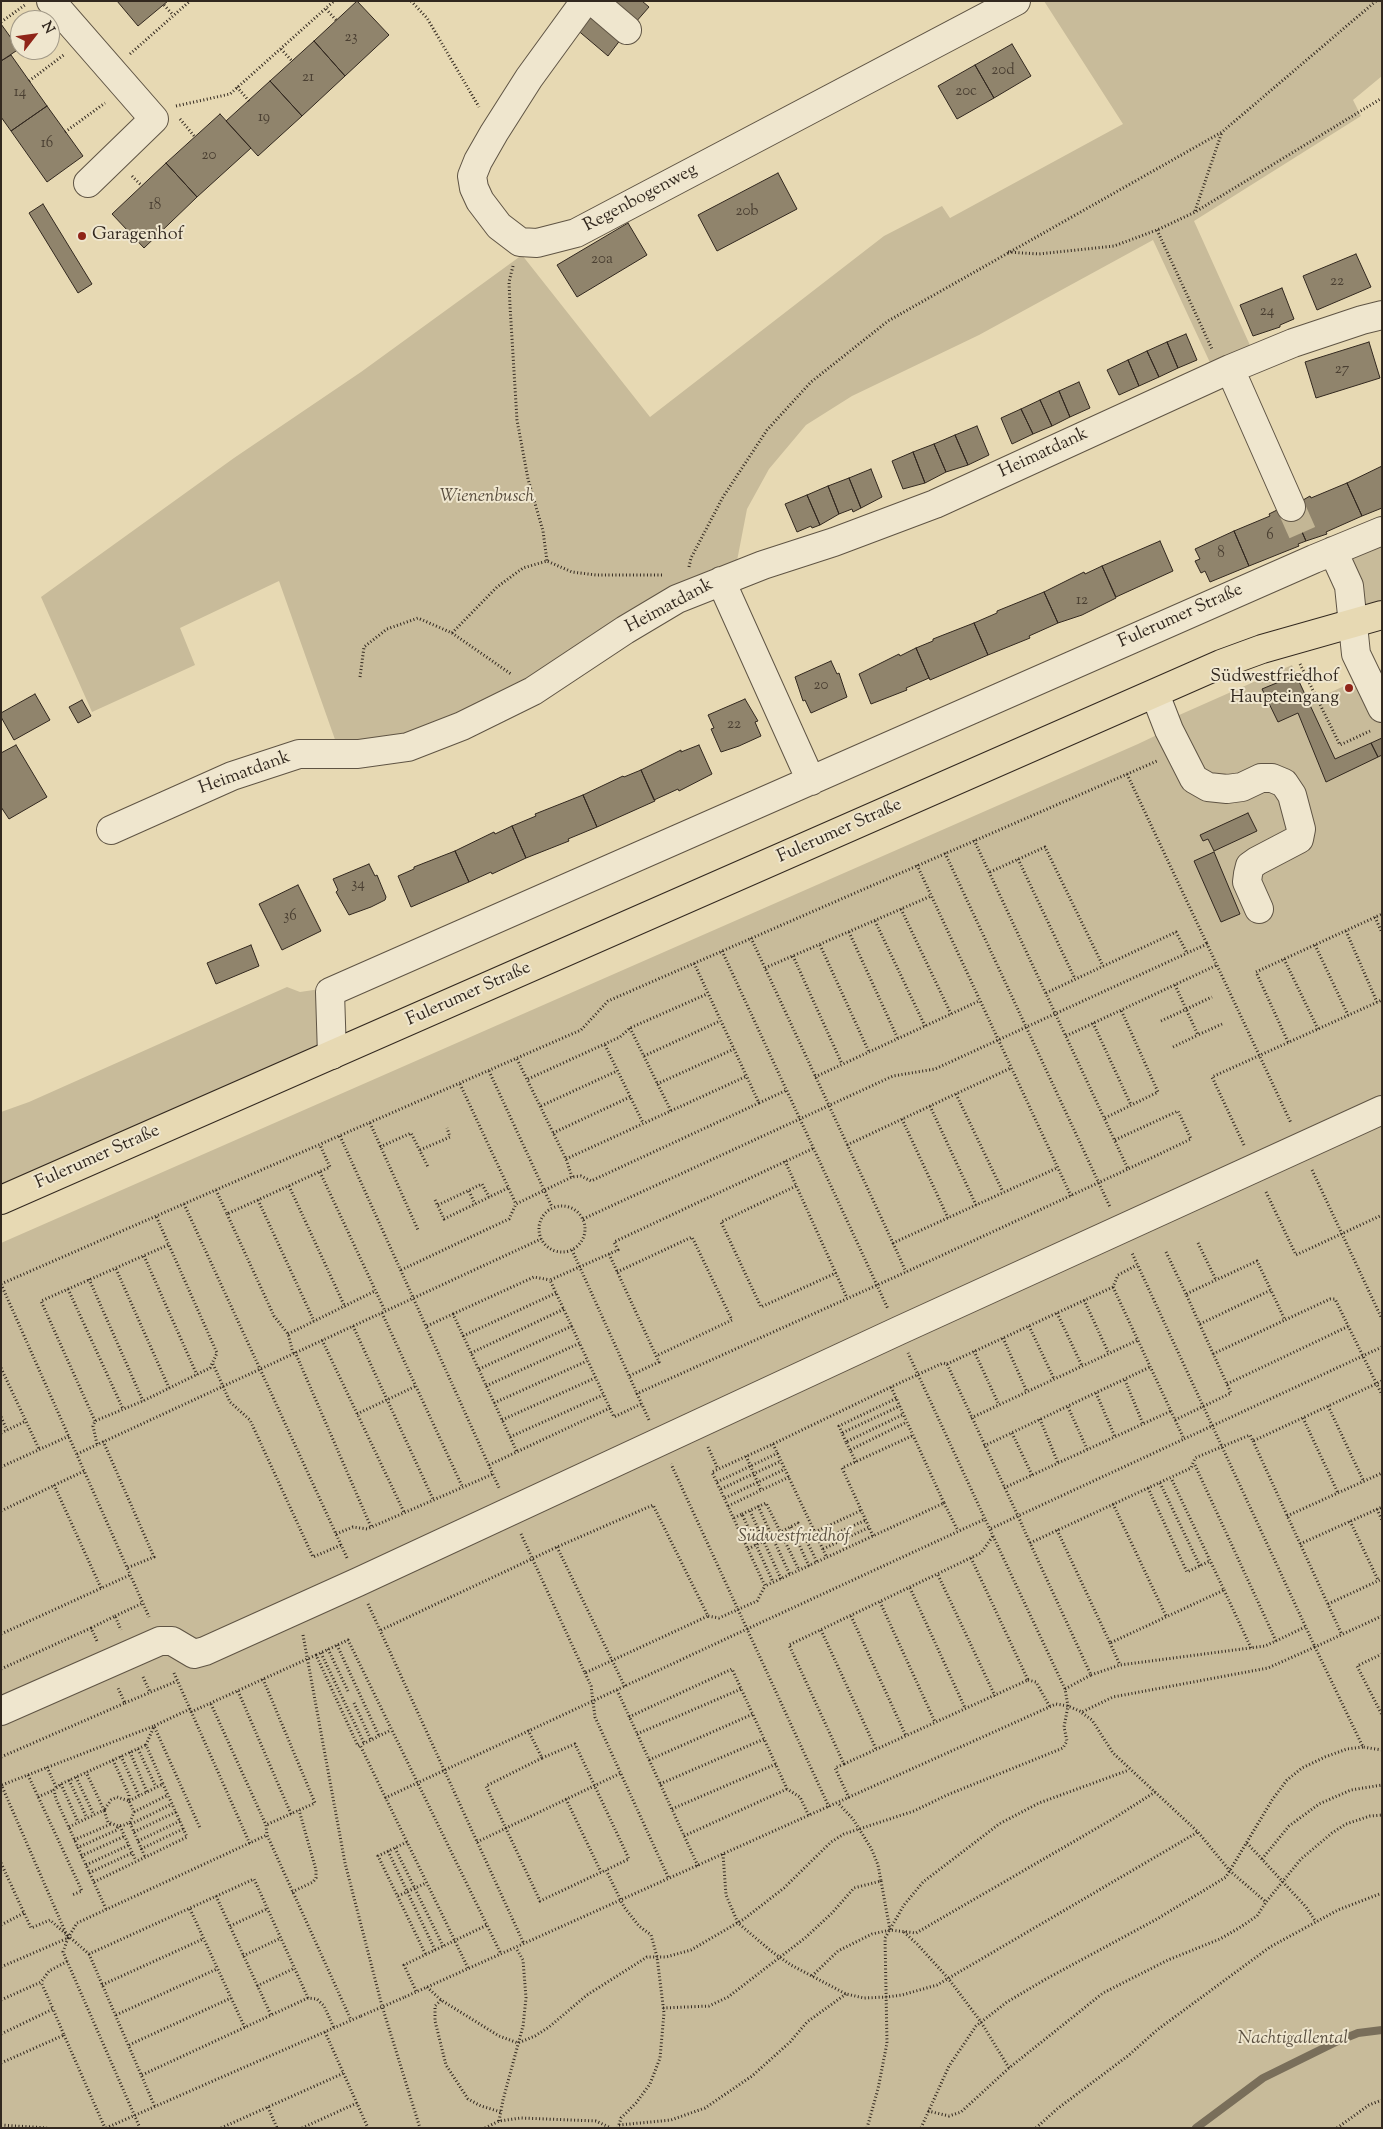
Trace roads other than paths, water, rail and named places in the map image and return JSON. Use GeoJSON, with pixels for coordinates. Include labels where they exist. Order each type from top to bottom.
{"type":"FeatureCollection","features":[{"type":"Feature","properties":{"kind":"main road","name":"Fulerumer Straße"},"geometry":{"type":"LineString","coordinates":[[1,1200],[1221,664],[1262,649],[1382,614]]}},
{"type":"Feature","properties":{"kind":"street"},"geometry":{"type":"LineString","coordinates":[[51,1],[118,79],[162,113],[88,183]]}},
{"type":"Feature","properties":{"kind":"street","name":"Regenbogenweg"},"geometry":{"type":"LineString","coordinates":[[585,1],[534,70],[494,133],[472,176],[474,188],[480,201],[499,226],[520,242],[537,243],[576,233],[1016,1]]}},
{"type":"Feature","properties":{"kind":"street"},"geometry":{"type":"LineString","coordinates":[[593,1],[627,30]]}},
{"type":"Feature","properties":{"kind":"street","name":"Heimatdank"},"geometry":{"type":"LineString","coordinates":[[111,830],[232,776],[299,754],[358,754],[408,747],[462,726],[533,691],[625,630],[677,599],[721,580],[834,542],[935,504],[1222,362],[1293,343],[1362,320],[1382,316]]}},
{"type":"Feature","properties":{"kind":"street"},"geometry":{"type":"LineString","coordinates":[[1222,362],[1291,507]]}},
{"type":"Feature","properties":{"kind":"street","name":"Fulerumer Straße"},"geometry":{"type":"LineString","coordinates":[[332,1055],[330,992],[811,781],[1317,550],[1382,531]]}},
{"type":"Feature","properties":{"kind":"street"},"geometry":{"type":"LineString","coordinates":[[1317,550],[1348,586],[1356,654],[1378,719]]}},
{"type":"Feature","properties":{"kind":"street"},"geometry":{"type":"LineString","coordinates":[[721,580],[811,781]]}},
{"type":"Feature","properties":{"kind":"street"},"geometry":{"type":"LineString","coordinates":[[1155,694],[1179,750],[1194,778],[1208,786],[1226,789],[1242,787],[1261,778],[1272,778],[1284,783],[1292,795],[1301,829],[1299,839],[1250,866],[1247,882],[1259,909]]}},
{"type":"Feature","properties":{"kind":"street"},"geometry":{"type":"LineString","coordinates":[[1,1711],[160,1642],[172,1641],[194,1654],[199,1653],[299,1610],[898,1331],[1382,1110]]}},
{"type":"Feature","properties":{"kind":"waterway"},"geometry":{"type":"LineString","coordinates":[[1196,2128],[1263,2078],[1338,2041],[1358,2033],[1382,2030]]}},
{"type":"Feature","properties":{"kind":"tunnel"},"geometry":{"type":"LineString","coordinates":[[1291,507],[1306,541]]}},
{"type":"Feature","properties":{"kind":"place","name":"Garagenhof"},"geometry":{"type":"Point","coordinates":[82,236]}},
{"type":"Feature","properties":{"kind":"place","name":"Südwestfriedhof Haupteingang"},"geometry":{"type":"Point","coordinates":[1349,688]}},
{"type":"Feature","properties":{"kind":"park label","name":"Wienenbusch"},"geometry":{"type":"Point","coordinates":[487,498]}},
{"type":"Feature","properties":{"kind":"park label","name":"Südwestfriedhof"},"geometry":{"type":"Point","coordinates":[794,1538]}},
{"type":"Feature","properties":{"kind":"park label","name":"Nachtigallental"},"geometry":{"type":"Point","coordinates":[1293,2040]}}]}
